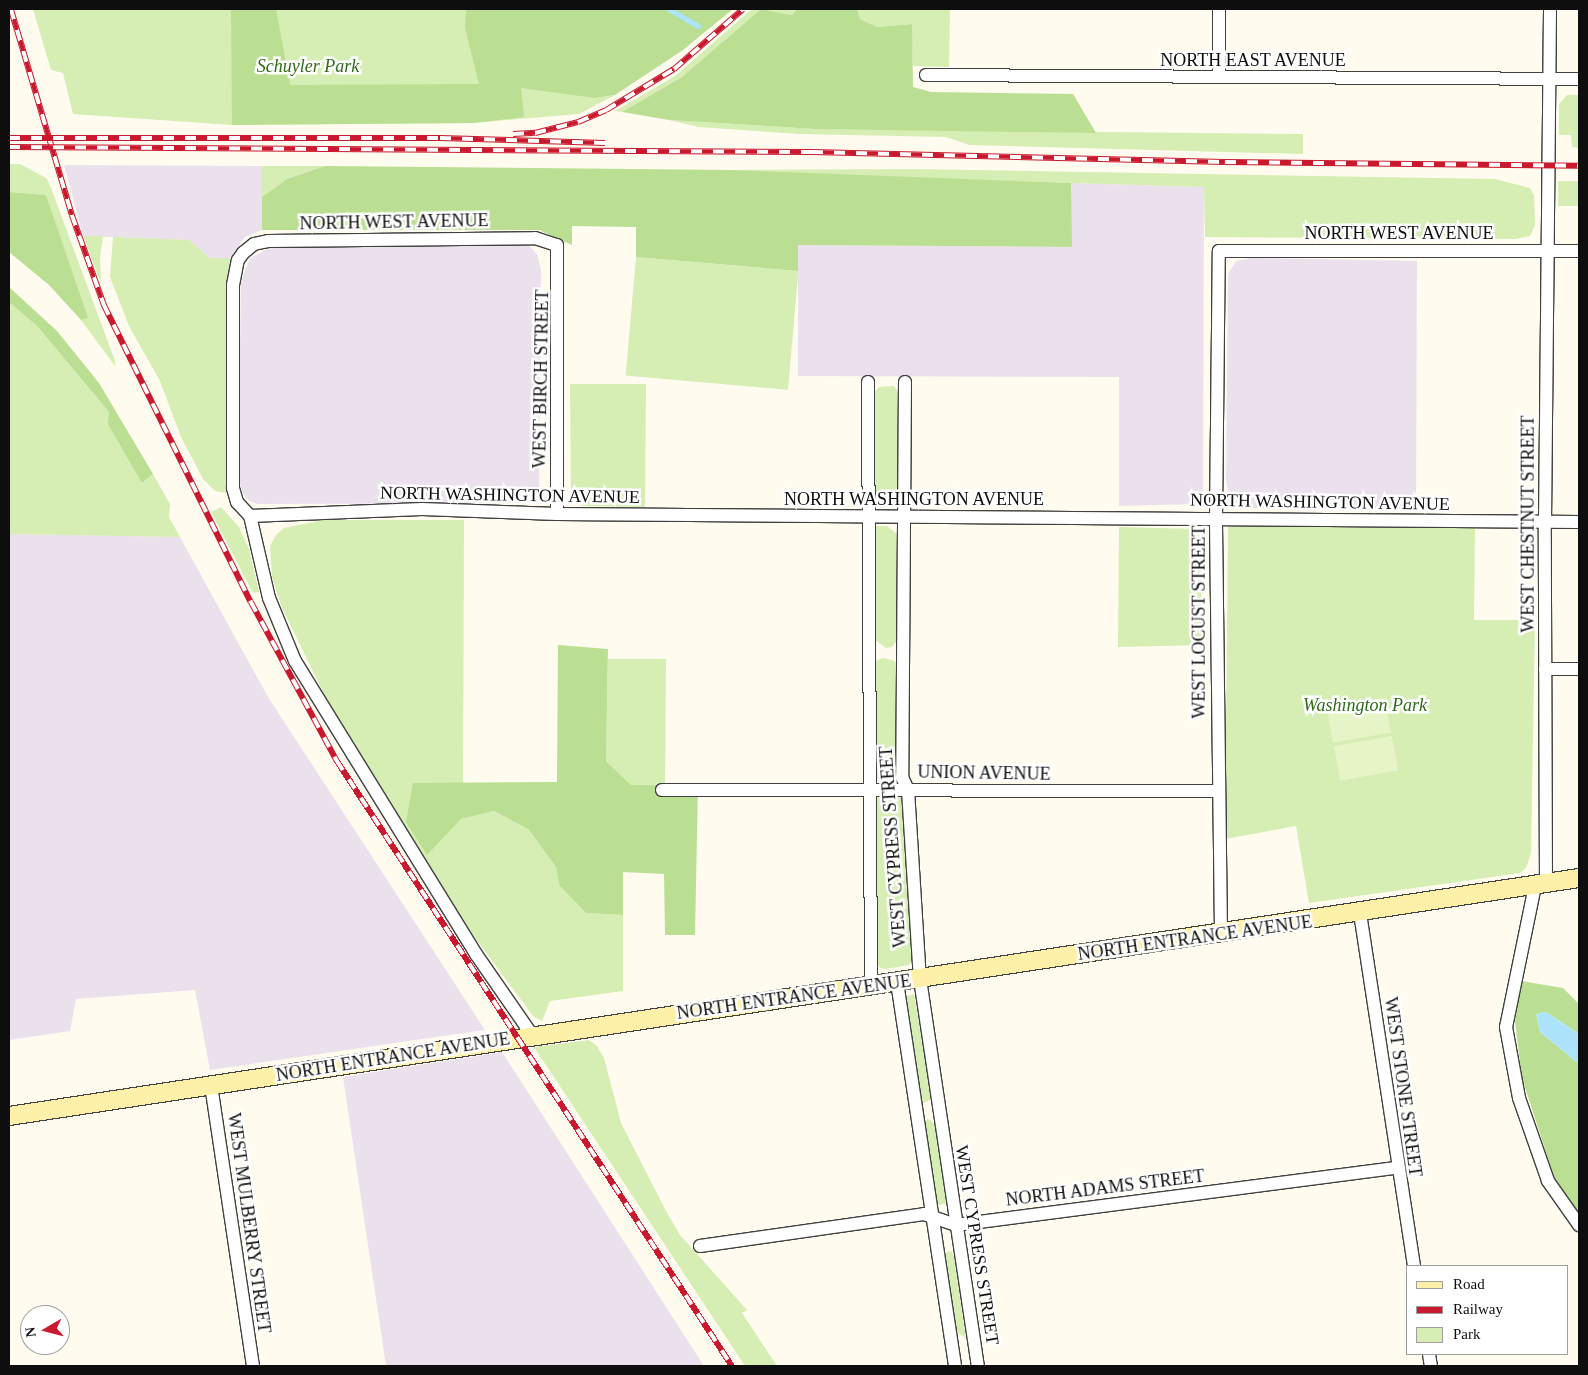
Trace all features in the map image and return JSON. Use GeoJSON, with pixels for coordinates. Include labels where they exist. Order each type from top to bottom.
{"type":"FeatureCollection","features":[{"type":"Feature","properties":{"kind":"main road","name":"NORTH ENTRANCE AVENUE"},"geometry":{"type":"LineString","coordinates":[[9,1116],[532,1036],[1360,914],[1579,878]]}},
{"type":"Feature","properties":{"kind":"street"},"geometry":{"type":"LineString","coordinates":[[1218,9],[1219,77]]}},
{"type":"Feature","properties":{"kind":"street","name":"WEST CHESTNUT STREET"},"geometry":{"type":"LineString","coordinates":[[1550,9],[1545,669],[1541,884],[1506,1027],[1519,1098],[1548,1181],[1579,1225]]}},
{"type":"Feature","properties":{"kind":"street","name":"NORTH EAST AVENUE"},"geometry":{"type":"LineString","coordinates":[[926,75],[1579,79]]}},
{"type":"Feature","properties":{"kind":"street","name":"NORTH WEST AVENUE"},"geometry":{"type":"LineString","coordinates":[[250,516],[237,502],[233,488],[233,285],[238,260],[254,244],[268,241],[535,238],[557,245]]}},
{"type":"Feature","properties":{"kind":"street","name":"WEST BIRCH STREET"},"geometry":{"type":"LineString","coordinates":[[557,245],[557,514]]}},
{"type":"Feature","properties":{"kind":"street","name":"NORTH WEST AVENUE"},"geometry":{"type":"LineString","coordinates":[[1219,251],[1579,251]]}},
{"type":"Feature","properties":{"kind":"street","name":"WEST LOCUST STREET"},"geometry":{"type":"LineString","coordinates":[[1219,251],[1216,519],[1217,791],[1221,933]]}},
{"type":"Feature","properties":{"kind":"street","name":"WEST CYPRESS STREET"},"geometry":{"type":"LineString","coordinates":[[868,382],[871,987]]}},
{"type":"Feature","properties":{"kind":"street","name":"WEST CYPRESS STREET"},"geometry":{"type":"LineString","coordinates":[[905,382],[902,776],[908,790],[920,979],[978,1366]]}},
{"type":"Feature","properties":{"kind":"street","name":"NORTH WASHINGTON AVENUE"},"geometry":{"type":"LineString","coordinates":[[250,516],[422,509],[557,514],[1579,522]]}},
{"type":"Feature","properties":{"kind":"street"},"geometry":{"type":"LineString","coordinates":[[250,516],[268,598],[295,661],[476,954],[532,1036]]}},
{"type":"Feature","properties":{"kind":"street"},"geometry":{"type":"LineString","coordinates":[[1545,669],[1579,669]]}},
{"type":"Feature","properties":{"kind":"street","name":"UNION AVENUE"},"geometry":{"type":"LineString","coordinates":[[662,790],[1217,791]]}},
{"type":"Feature","properties":{"kind":"street","name":"WEST STONE STREET"},"geometry":{"type":"LineString","coordinates":[[1360,914],[1397,1168],[1414,1265]]}},
{"type":"Feature","properties":{"kind":"street"},"geometry":{"type":"LineString","coordinates":[[896,982],[955,1366]]}},
{"type":"Feature","properties":{"kind":"street","name":"WEST MULBERRY STREET"},"geometry":{"type":"LineString","coordinates":[[211,1085],[253,1366]]}},
{"type":"Feature","properties":{"kind":"street","name":"NORTH ADAMS STREET"},"geometry":{"type":"LineString","coordinates":[[700,1246],[924,1214],[933,1219],[956,1225],[1397,1168]]}},
{"type":"Feature","properties":{"kind":"shaded area"},"geometry":{"type":"Polygon","coordinates":[[[64,165],[262,166],[262,230],[245,237],[230,258],[210,258],[189,240],[83,236],[64,165]]]}},
{"type":"Feature","properties":{"kind":"shaded area"},"geometry":{"type":"Polygon","coordinates":[[[1071,183],[1204,187],[1203,493],[1197,504],[1119,506],[1119,377],[798,376],[798,245],[1071,247],[1071,183]]]}},
{"type":"Feature","properties":{"kind":"shaded area"},"geometry":{"type":"Polygon","coordinates":[[[527,244],[537,254],[541,270],[539,500],[528,503],[258,504],[249,501],[243,494],[238,477],[241,281],[250,258],[271,247],[282,246],[527,244]]]}},
{"type":"Feature","properties":{"kind":"shaded area"},"geometry":{"type":"Polygon","coordinates":[[[1251,258],[1417,261],[1416,509],[1241,508],[1230,498],[1226,482],[1228,274],[1236,261],[1251,258]]]}},
{"type":"Feature","properties":{"kind":"shaded area"},"geometry":{"type":"Polygon","coordinates":[[[9,534],[180,537],[268,697],[485,1030],[210,1070],[195,990],[76,999],[70,1031],[9,1040],[9,534]]]}},
{"type":"Feature","properties":{"kind":"shaded area"},"geometry":{"type":"Polygon","coordinates":[[[502,1052],[704,1366],[386,1366],[343,1077],[502,1052]]]}},
{"type":"Feature","properties":{"kind":"green space","name":"Schuyler Park"},"geometry":{"type":"Polygon","coordinates":[[[33,9],[557,9],[595,98],[615,95],[579,114],[473,123],[232,125],[73,114],[63,73],[51,70],[33,9]]]}},
{"type":"Feature","properties":{"kind":"green space"},"geometry":{"type":"Polygon","coordinates":[[[231,9],[276,9],[290,85],[479,84],[465,28],[466,9],[733,9],[683,50],[615,95],[595,98],[521,88],[524,117],[473,123],[232,125],[231,9]]]}},
{"type":"Feature","properties":{"kind":"green space"},"geometry":{"type":"Polygon","coordinates":[[[752,9],[761,9],[682,77],[622,112],[615,111],[675,76],[752,9]]]}},
{"type":"Feature","properties":{"kind":"green space"},"geometry":{"type":"Polygon","coordinates":[[[761,9],[797,9],[792,15],[761,9]]]}},
{"type":"Feature","properties":{"kind":"green space"},"geometry":{"type":"Polygon","coordinates":[[[761,9],[792,15],[797,9],[857,9],[860,19],[877,27],[912,24],[913,87],[931,92],[1073,94],[1096,133],[815,129],[669,120],[622,112],[682,77],[761,9]]]}},
{"type":"Feature","properties":{"kind":"green space"},"geometry":{"type":"Polygon","coordinates":[[[857,9],[950,9],[949,67],[913,66],[911,24],[877,27],[860,19],[857,9]]]}},
{"type":"Feature","properties":{"kind":"green space"},"geometry":{"type":"Polygon","coordinates":[[[1567,95],[1579,95],[1579,148],[1572,147],[1571,135],[1559,135],[1559,104],[1567,95]]]}},
{"type":"Feature","properties":{"kind":"green space"},"geometry":{"type":"Polygon","coordinates":[[[669,120],[815,129],[1303,134],[1303,154],[969,145],[946,137],[800,134],[698,127],[669,120]]]}},
{"type":"Feature","properties":{"kind":"green space"},"geometry":{"type":"Polygon","coordinates":[[[9,164],[20,164],[46,178],[50,185],[115,361],[115,366],[81,320],[87,318],[46,195],[9,192],[9,164]]]}},
{"type":"Feature","properties":{"kind":"green space"},"geometry":{"type":"Polygon","coordinates":[[[262,166],[325,166],[287,179],[262,197],[262,166]]]}},
{"type":"Feature","properties":{"kind":"green space"},"geometry":{"type":"Polygon","coordinates":[[[325,166],[732,170],[1071,183],[1072,247],[798,245],[798,271],[636,257],[636,227],[572,226],[572,245],[539,230],[262,230],[262,197],[287,179],[325,166]]]}},
{"type":"Feature","properties":{"kind":"green space"},"geometry":{"type":"Polygon","coordinates":[[[913,169],[1495,179],[1530,188],[1534,195],[1535,225],[1530,236],[1515,239],[1205,237],[1204,187],[816,175],[732,170],[913,169]]]}},
{"type":"Feature","properties":{"kind":"green space"},"geometry":{"type":"Polygon","coordinates":[[[1558,181],[1579,181],[1579,206],[1558,206],[1558,181]]]}},
{"type":"Feature","properties":{"kind":"green space"},"geometry":{"type":"Polygon","coordinates":[[[9,192],[46,195],[88,318],[81,320],[49,285],[9,252],[9,192]]]}},
{"type":"Feature","properties":{"kind":"green space"},"geometry":{"type":"Polygon","coordinates":[[[83,236],[103,236],[100,257],[101,283],[83,236]]]}},
{"type":"Feature","properties":{"kind":"green space"},"geometry":{"type":"Polygon","coordinates":[[[113,237],[189,240],[210,258],[230,258],[226,493],[215,491],[203,479],[181,437],[160,381],[129,326],[110,277],[113,237]]]}},
{"type":"Feature","properties":{"kind":"green space"},"geometry":{"type":"Polygon","coordinates":[[[636,257],[798,271],[788,390],[626,376],[636,257]]]}},
{"type":"Feature","properties":{"kind":"green space"},"geometry":{"type":"Polygon","coordinates":[[[9,287],[57,331],[99,383],[153,474],[142,483],[108,424],[109,412],[37,326],[9,302],[9,287]]]}},
{"type":"Feature","properties":{"kind":"green space"},"geometry":{"type":"Polygon","coordinates":[[[9,302],[37,326],[109,412],[142,483],[153,474],[170,504],[169,517],[180,537],[9,534],[9,302]]]}},
{"type":"Feature","properties":{"kind":"green space"},"geometry":{"type":"Polygon","coordinates":[[[570,384],[646,384],[645,507],[582,506],[571,499],[570,384]]]}},
{"type":"Feature","properties":{"kind":"green space"},"geometry":{"type":"Polygon","coordinates":[[[894,386],[900,395],[898,497],[894,506],[879,508],[873,503],[873,394],[879,387],[894,386]]]}},
{"type":"Feature","properties":{"kind":"green space"},"geometry":{"type":"Polygon","coordinates":[[[221,507],[239,527],[249,549],[259,592],[253,593],[211,512],[221,507]]]}},
{"type":"Feature","properties":{"kind":"green space"},"geometry":{"type":"Polygon","coordinates":[[[324,520],[464,520],[463,783],[413,783],[427,854],[461,819],[494,811],[528,829],[556,867],[559,885],[586,913],[623,915],[623,991],[550,1001],[542,1021],[533,1016],[467,927],[423,859],[325,696],[282,608],[272,577],[270,546],[276,535],[284,528],[324,520]]]}},
{"type":"Feature","properties":{"kind":"green space","name":"Washington Park"},"geometry":{"type":"Polygon","coordinates":[[[1228,525],[1475,528],[1474,620],[1535,620],[1531,853],[1526,868],[1520,873],[1309,903],[1296,826],[1225,839],[1228,525]]]}},
{"type":"Feature","properties":{"kind":"green space"},"geometry":{"type":"Polygon","coordinates":[[[874,526],[887,526],[898,535],[898,639],[892,647],[886,648],[874,639],[874,526]]]}},
{"type":"Feature","properties":{"kind":"green space"},"geometry":{"type":"Polygon","coordinates":[[[1119,527],[1194,529],[1201,532],[1201,645],[1118,647],[1119,527]]]}},
{"type":"Feature","properties":{"kind":"green space"},"geometry":{"type":"Polygon","coordinates":[[[558,645],[608,649],[606,761],[631,785],[698,784],[695,935],[665,935],[664,874],[623,872],[623,915],[586,913],[559,885],[556,867],[528,829],[494,811],[461,819],[427,855],[406,822],[413,783],[557,782],[558,645]]]}},
{"type":"Feature","properties":{"kind":"green space"},"geometry":{"type":"Polygon","coordinates":[[[883,658],[895,661],[898,669],[898,772],[895,777],[885,781],[876,778],[875,661],[883,658]]]}},
{"type":"Feature","properties":{"kind":"green space"},"geometry":{"type":"Polygon","coordinates":[[[608,659],[666,659],[665,784],[631,785],[606,761],[608,659]]]}},
{"type":"Feature","properties":{"kind":"green space"},"geometry":{"type":"Polygon","coordinates":[[[1385,698],[1391,732],[1333,743],[1327,708],[1385,698]]]}},
{"type":"Feature","properties":{"kind":"green space"},"geometry":{"type":"Polygon","coordinates":[[[1392,736],[1398,770],[1340,781],[1334,746],[1392,736]]]}},
{"type":"Feature","properties":{"kind":"green space"},"geometry":{"type":"Polygon","coordinates":[[[877,795],[900,796],[904,806],[913,958],[909,965],[886,969],[880,968],[875,960],[877,795]]]}},
{"type":"Feature","properties":{"kind":"green space"},"geometry":{"type":"Polygon","coordinates":[[[1521,981],[1563,988],[1579,1004],[1579,1034],[1546,1012],[1536,1014],[1540,1032],[1579,1064],[1579,1216],[1554,1177],[1522,1078],[1515,1022],[1521,981]]]}},
{"type":"Feature","properties":{"kind":"green space"},"geometry":{"type":"Polygon","coordinates":[[[914,994],[932,1099],[924,1103],[920,1103],[905,997],[914,994]]]}},
{"type":"Feature","properties":{"kind":"green space"},"geometry":{"type":"Polygon","coordinates":[[[589,1040],[597,1046],[604,1058],[621,1123],[666,1211],[680,1235],[747,1310],[742,1313],[777,1366],[745,1366],[534,1047],[589,1040]]]}},
{"type":"Feature","properties":{"kind":"green space"},"geometry":{"type":"Polygon","coordinates":[[[928,1119],[936,1125],[946,1203],[940,1205],[936,1203],[923,1122],[928,1119]]]}},
{"type":"Feature","properties":{"kind":"green space"},"geometry":{"type":"Polygon","coordinates":[[[951,1251],[954,1256],[966,1338],[957,1332],[945,1257],[945,1253],[951,1251]]]}},
{"type":"Feature","properties":{"kind":"water"},"geometry":{"type":"Polygon","coordinates":[[[1546,1012],[1579,1034],[1579,1064],[1540,1032],[1536,1014],[1546,1012]]]}},
{"type":"Feature","properties":{"kind":"waterway"},"geometry":{"type":"LineString","coordinates":[[669,9],[698,26]]}},
{"type":"Feature","properties":{"kind":"railway"},"geometry":{"type":"LineString","coordinates":[[11,9],[72,215],[104,305],[251,602],[337,761],[732,1366]]}},
{"type":"Feature","properties":{"kind":"railway"},"geometry":{"type":"LineString","coordinates":[[513,134],[535,133],[578,122],[606,110],[674,69],[743,9]]}},
{"type":"Feature","properties":{"kind":"railway"},"geometry":{"type":"LineString","coordinates":[[9,138],[440,138],[605,143]]}},
{"type":"Feature","properties":{"kind":"railway"},"geometry":{"type":"LineString","coordinates":[[9,147],[812,152],[1225,162],[1579,166]]}}]}
